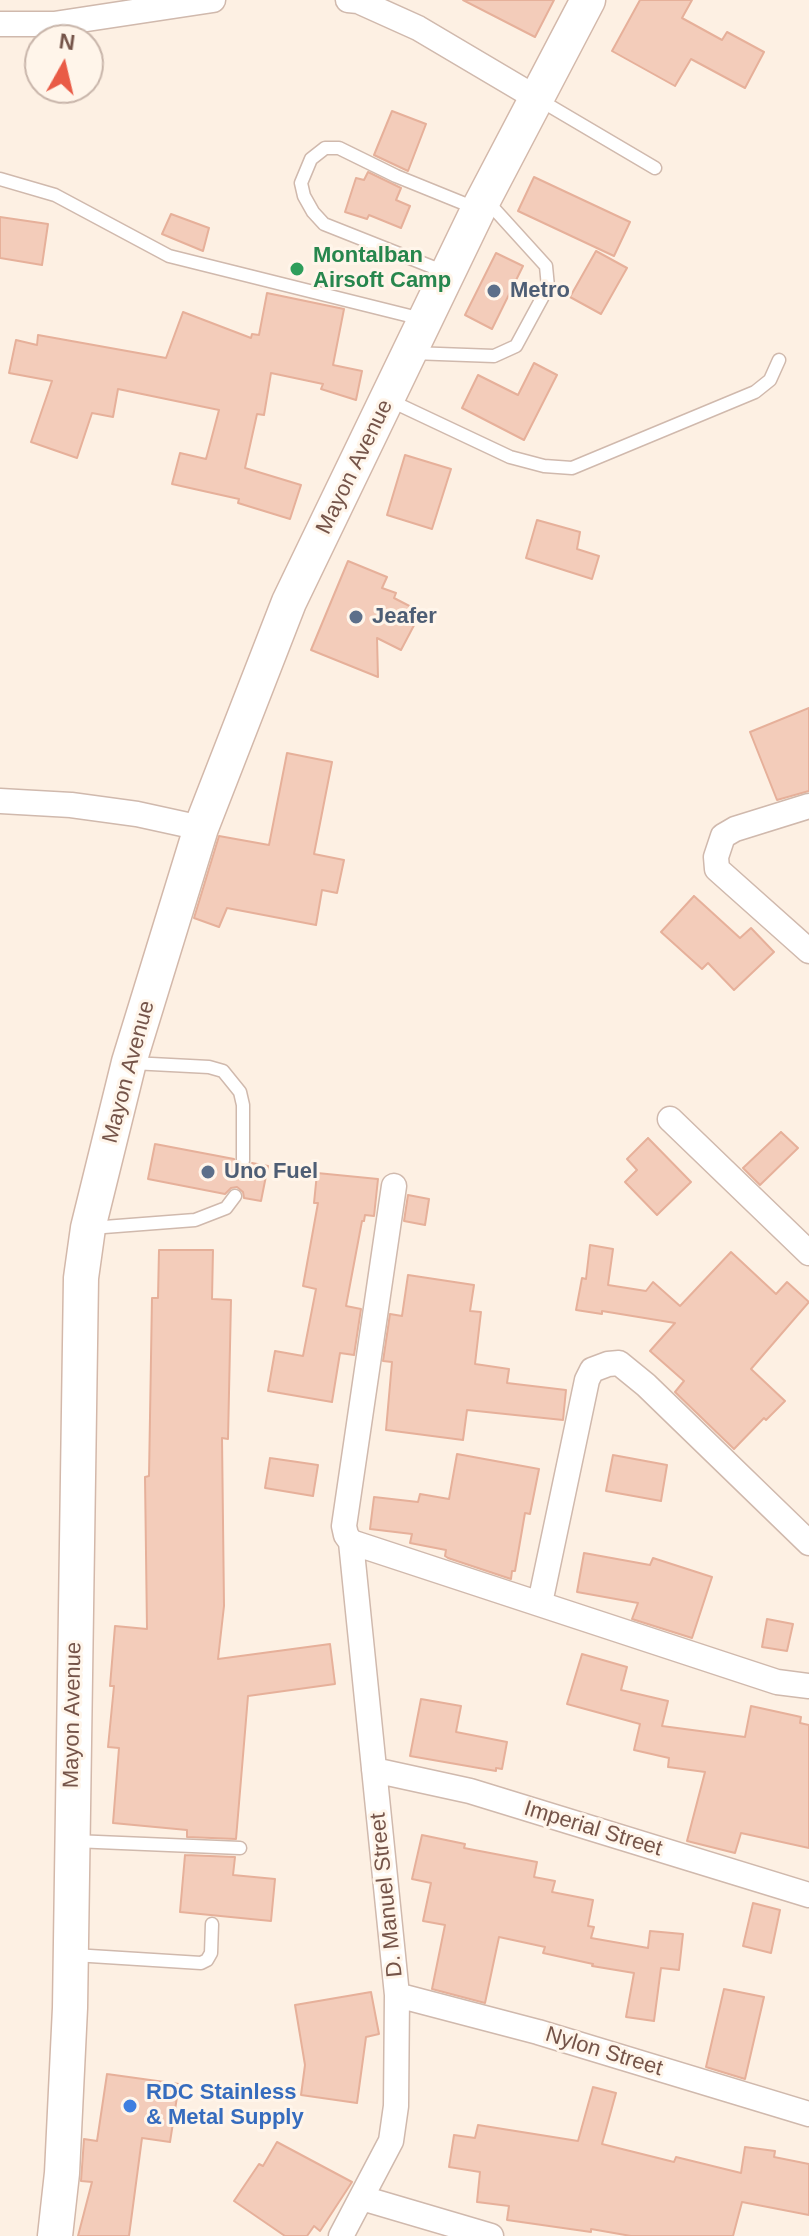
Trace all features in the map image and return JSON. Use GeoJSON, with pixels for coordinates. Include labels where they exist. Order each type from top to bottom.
{"type":"FeatureCollection","features":[{"type":"Feature","properties":{"kind":"main road","name":"Mayon Avenue"},"geometry":{"type":"LineString","coordinates":[[55,2236],[62,2173],[70,1954],[81,1278],[88,1228],[129,1062],[201,828],[289,602],[481,204],[588,0]]}},
{"type":"Feature","properties":{"kind":"street"},"geometry":{"type":"LineString","coordinates":[[0,24],[54,24],[213,0]]}},
{"type":"Feature","properties":{"kind":"street"},"geometry":{"type":"LineString","coordinates":[[348,0],[358,1],[418,28],[538,99]]}},
{"type":"Feature","properties":{"kind":"street"},"geometry":{"type":"LineString","coordinates":[[0,801],[71,805],[137,814],[201,828]]}},
{"type":"Feature","properties":{"kind":"street"},"geometry":{"type":"LineString","coordinates":[[809,806],[735,829],[723,836],[716,857],[717,869],[809,951]]}},
{"type":"Feature","properties":{"kind":"street"},"geometry":{"type":"LineString","coordinates":[[670,1119],[809,1253]]}},
{"type":"Feature","properties":{"kind":"street","name":"D. Manuel Street"},"geometry":{"type":"LineString","coordinates":[[341,2236],[391,2141],[396,2106],[397,1995],[351,1542],[344,1526],[394,1186]]}},
{"type":"Feature","properties":{"kind":"street"},"geometry":{"type":"LineString","coordinates":[[540,1603],[587,1380],[592,1370],[608,1364],[619,1363],[646,1385],[809,1543]]}},
{"type":"Feature","properties":{"kind":"street"},"geometry":{"type":"LineString","coordinates":[[351,1542],[777,1682],[809,1686]]}},
{"type":"Feature","properties":{"kind":"street","name":"Imperial Street"},"geometry":{"type":"LineString","coordinates":[[374,1770],[470,1791],[809,1895]]}},
{"type":"Feature","properties":{"kind":"street","name":"Nylon Street"},"geometry":{"type":"LineString","coordinates":[[397,1995],[538,2032],[809,2114]]}},
{"type":"Feature","properties":{"kind":"street"},"geometry":{"type":"LineString","coordinates":[[362,2198],[491,2236]]}},
{"type":"Feature","properties":{"kind":"lane"},"geometry":{"type":"LineString","coordinates":[[538,99],[655,168]]}},
{"type":"Feature","properties":{"kind":"lane"},"geometry":{"type":"LineString","coordinates":[[408,353],[494,356],[516,346],[548,287],[546,266],[481,204],[396,176],[339,148],[325,148],[311,159],[301,183],[304,196],[324,224],[447,273]]}},
{"type":"Feature","properties":{"kind":"lane"},"geometry":{"type":"LineString","coordinates":[[0,179],[55,195],[169,256],[425,320]]}},
{"type":"Feature","properties":{"kind":"lane"},"geometry":{"type":"LineString","coordinates":[[387,400],[510,457],[544,466],[572,468],[755,392],[770,380],[779,360]]}},
{"type":"Feature","properties":{"kind":"lane"},"geometry":{"type":"LineString","coordinates":[[129,1062],[209,1067],[223,1071],[240,1092],[243,1105],[243,1161]]}},
{"type":"Feature","properties":{"kind":"lane"},"geometry":{"type":"LineString","coordinates":[[88,1228],[195,1220],[226,1208],[235,1196]]}},
{"type":"Feature","properties":{"kind":"lane"},"geometry":{"type":"LineString","coordinates":[[71,1841],[240,1848]]}},
{"type":"Feature","properties":{"kind":"lane"},"geometry":{"type":"LineString","coordinates":[[70,1954],[201,1963],[211,1953],[212,1924]]}},
{"type":"Feature","properties":{"kind":"building"},"geometry":{"type":"Polygon","coordinates":[[[463,0],[554,0],[535,37],[463,0]]]}},
{"type":"Feature","properties":{"kind":"building"},"geometry":{"type":"Polygon","coordinates":[[[640,0],[692,0],[682,18],[722,40],[727,32],[764,52],[745,88],[691,59],[675,86],[612,51],[640,0]]]}},
{"type":"Feature","properties":{"kind":"building"},"geometry":{"type":"Polygon","coordinates":[[[392,111],[426,124],[408,171],[374,155],[392,111]]]}},
{"type":"Feature","properties":{"kind":"building"},"geometry":{"type":"Polygon","coordinates":[[[368,172],[401,188],[396,200],[410,206],[401,228],[369,215],[367,219],[345,212],[356,178],[364,180],[368,172]]]}},
{"type":"Feature","properties":{"kind":"building"},"geometry":{"type":"Polygon","coordinates":[[[534,177],[630,222],[614,256],[518,211],[534,177]]]}},
{"type":"Feature","properties":{"kind":"building"},"geometry":{"type":"Polygon","coordinates":[[[171,214],[209,228],[203,251],[162,234],[171,214]]]}},
{"type":"Feature","properties":{"kind":"building"},"geometry":{"type":"Polygon","coordinates":[[[0,217],[48,224],[42,265],[0,258],[0,217]]]}},
{"type":"Feature","properties":{"kind":"building"},"geometry":{"type":"Polygon","coordinates":[[[596,251],[627,268],[601,314],[570,297],[596,251]]]}},
{"type":"Feature","properties":{"kind":"building","name":"Metro"},"geometry":{"type":"Polygon","coordinates":[[[496,253],[523,266],[492,329],[465,315],[496,253]]]}},
{"type":"Feature","properties":{"kind":"building"},"geometry":{"type":"Polygon","coordinates":[[[267,293],[344,309],[333,365],[362,371],[356,400],[321,389],[323,384],[271,373],[264,415],[257,414],[245,468],[301,485],[290,519],[238,503],[239,499],[172,484],[180,453],[206,459],[219,410],[118,389],[113,417],[92,413],[77,458],[31,442],[52,381],[9,373],[16,340],[37,345],[38,335],[166,358],[183,312],[251,338],[252,334],[259,335],[267,293]]]}},
{"type":"Feature","properties":{"kind":"building"},"geometry":{"type":"Polygon","coordinates":[[[534,363],[557,375],[524,440],[462,408],[478,375],[518,395],[534,363]]]}},
{"type":"Feature","properties":{"kind":"building"},"geometry":{"type":"Polygon","coordinates":[[[405,455],[451,469],[432,529],[387,515],[405,455]]]}},
{"type":"Feature","properties":{"kind":"building"},"geometry":{"type":"Polygon","coordinates":[[[537,520],[580,532],[577,549],[599,556],[592,579],[526,558],[537,520]]]}},
{"type":"Feature","properties":{"kind":"building","name":"Jeafer"},"geometry":{"type":"Polygon","coordinates":[[[348,561],[387,577],[382,588],[396,593],[394,598],[421,612],[401,650],[377,638],[378,677],[311,650],[348,561]]]}},
{"type":"Feature","properties":{"kind":"building"},"geometry":{"type":"Polygon","coordinates":[[[809,708],[809,791],[777,800],[750,732],[809,708]]]}},
{"type":"Feature","properties":{"kind":"building"},"geometry":{"type":"Polygon","coordinates":[[[287,753],[332,762],[314,854],[344,860],[337,893],[322,890],[316,925],[227,908],[219,927],[194,918],[219,836],[269,845],[287,753]]]}},
{"type":"Feature","properties":{"kind":"building"},"geometry":{"type":"Polygon","coordinates":[[[694,896],[740,938],[751,928],[774,952],[734,990],[708,963],[702,969],[661,932],[694,896]]]}},
{"type":"Feature","properties":{"kind":"building"},"geometry":{"type":"Polygon","coordinates":[[[781,1132],[798,1148],[760,1185],[743,1168],[781,1132]]]}},
{"type":"Feature","properties":{"kind":"building"},"geometry":{"type":"Polygon","coordinates":[[[648,1138],[691,1182],[657,1215],[625,1182],[637,1170],[627,1159],[648,1138]]]}},
{"type":"Feature","properties":{"kind":"building","name":"Uno Fuel"},"geometry":{"type":"Polygon","coordinates":[[[155,1144],[234,1159],[236,1166],[242,1170],[252,1163],[268,1166],[261,1201],[244,1198],[237,1187],[225,1194],[148,1179],[155,1144]]]}},
{"type":"Feature","properties":{"kind":"building"},"geometry":{"type":"Polygon","coordinates":[[[317,1173],[378,1179],[374,1216],[365,1215],[362,1221],[346,1306],[361,1309],[354,1355],[340,1353],[332,1402],[268,1391],[275,1351],[303,1356],[316,1289],[303,1286],[318,1203],[314,1203],[317,1173]]]}},
{"type":"Feature","properties":{"kind":"building"},"geometry":{"type":"Polygon","coordinates":[[[408,1195],[429,1199],[425,1225],[404,1221],[408,1195]]]}},
{"type":"Feature","properties":{"kind":"building"},"geometry":{"type":"Polygon","coordinates":[[[590,1245],[613,1249],[608,1285],[646,1291],[653,1282],[680,1306],[731,1252],[776,1294],[787,1282],[809,1302],[751,1369],[785,1401],[734,1449],[675,1392],[684,1381],[650,1351],[675,1323],[576,1310],[582,1278],[586,1279],[590,1245]]]}},
{"type":"Feature","properties":{"kind":"building"},"geometry":{"type":"Polygon","coordinates":[[[159,1250],[213,1250],[212,1299],[231,1300],[228,1439],[222,1438],[224,1606],[218,1659],[330,1644],[335,1684],[248,1696],[236,1839],[187,1837],[187,1830],[113,1823],[119,1748],[108,1747],[114,1686],[110,1686],[115,1626],[147,1629],[145,1477],[149,1476],[152,1298],[158,1298],[159,1250]]]}},
{"type":"Feature","properties":{"kind":"building"},"geometry":{"type":"Polygon","coordinates":[[[408,1275],[474,1285],[470,1311],[481,1312],[475,1364],[509,1369],[507,1383],[566,1390],[563,1420],[467,1410],[463,1440],[386,1430],[392,1362],[383,1361],[390,1314],[402,1316],[408,1275]]]}},
{"type":"Feature","properties":{"kind":"building"},"geometry":{"type":"Polygon","coordinates":[[[457,1454],[539,1469],[530,1514],[525,1513],[511,1579],[448,1558],[445,1556],[446,1550],[410,1543],[412,1534],[370,1529],[374,1497],[418,1502],[420,1494],[449,1499],[457,1454]]]}},
{"type":"Feature","properties":{"kind":"building"},"geometry":{"type":"Polygon","coordinates":[[[613,1455],[667,1465],[661,1501],[606,1491],[613,1455]]]}},
{"type":"Feature","properties":{"kind":"building"},"geometry":{"type":"Polygon","coordinates":[[[270,1458],[318,1465],[313,1496],[265,1488],[270,1458]]]}},
{"type":"Feature","properties":{"kind":"building"},"geometry":{"type":"Polygon","coordinates":[[[584,1553],[650,1565],[653,1558],[712,1577],[692,1638],[632,1619],[638,1603],[577,1592],[584,1553]]]}},
{"type":"Feature","properties":{"kind":"building"},"geometry":{"type":"Polygon","coordinates":[[[767,1619],[793,1624],[787,1651],[762,1647],[767,1619]]]}},
{"type":"Feature","properties":{"kind":"building"},"geometry":{"type":"Polygon","coordinates":[[[582,1654],[627,1667],[621,1690],[668,1701],[662,1726],[745,1737],[751,1706],[801,1717],[800,1723],[809,1725],[809,1848],[741,1833],[735,1853],[687,1841],[705,1772],[668,1767],[669,1758],[634,1750],[640,1724],[567,1704],[582,1654]]]}},
{"type":"Feature","properties":{"kind":"building"},"geometry":{"type":"Polygon","coordinates":[[[421,1699],[461,1706],[456,1732],[507,1742],[502,1769],[496,1768],[496,1771],[410,1756],[421,1699]]]}},
{"type":"Feature","properties":{"kind":"building"},"geometry":{"type":"Polygon","coordinates":[[[422,1835],[465,1844],[464,1848],[537,1862],[534,1877],[555,1881],[552,1892],[593,1900],[588,1926],[594,1927],[591,1938],[648,1948],[650,1931],[683,1934],[679,1970],[661,1968],[654,2021],[626,2017],[634,1973],[543,1953],[545,1947],[499,1937],[485,2003],[432,1989],[445,1925],[423,1921],[431,1883],[412,1879],[422,1835]]]}},
{"type":"Feature","properties":{"kind":"building"},"geometry":{"type":"Polygon","coordinates":[[[185,1855],[235,1857],[233,1875],[275,1879],[271,1921],[180,1912],[185,1855]]]}},
{"type":"Feature","properties":{"kind":"building"},"geometry":{"type":"Polygon","coordinates":[[[753,1903],[780,1910],[771,1953],[743,1946],[753,1903]]]}},
{"type":"Feature","properties":{"kind":"building"},"geometry":{"type":"Polygon","coordinates":[[[724,1989],[764,1997],[745,2079],[706,2067],[724,1989]]]}},
{"type":"Feature","properties":{"kind":"building"},"geometry":{"type":"Polygon","coordinates":[[[371,1992],[379,2034],[366,2037],[357,2103],[301,2095],[305,2065],[295,2005],[371,1992]]]}},
{"type":"Feature","properties":{"kind":"building"},"geometry":{"type":"Polygon","coordinates":[[[107,2074],[179,2084],[170,2142],[142,2138],[129,2236],[78,2236],[92,2182],[81,2181],[84,2139],[97,2141],[107,2074]]]}},
{"type":"Feature","properties":{"kind":"building"},"geometry":{"type":"Polygon","coordinates":[[[593,2087],[616,2093],[602,2144],[674,2162],[676,2157],[741,2173],[745,2147],[775,2151],[774,2157],[809,2164],[809,2215],[742,2202],[733,2236],[631,2236],[591,2229],[591,2232],[507,2220],[509,2206],[477,2202],[480,2172],[449,2167],[454,2135],[475,2138],[478,2125],[578,2141],[593,2087]]]}},
{"type":"Feature","properties":{"kind":"building"},"geometry":{"type":"Polygon","coordinates":[[[277,2142],[352,2182],[320,2231],[314,2226],[307,2236],[285,2236],[234,2201],[259,2164],[263,2166],[277,2142]]]}},
{"type":"Feature","properties":{"kind":"place","name":"Montalban Airsoft Camp"},"geometry":{"type":"Point","coordinates":[297,269]}},
{"type":"Feature","properties":{"kind":"place","name":"Metro"},"geometry":{"type":"Point","coordinates":[494,291]}},
{"type":"Feature","properties":{"kind":"place","name":"Jeafer"},"geometry":{"type":"Point","coordinates":[356,617]}},
{"type":"Feature","properties":{"kind":"place","name":"Uno Fuel"},"geometry":{"type":"Point","coordinates":[208,1172]}},
{"type":"Feature","properties":{"kind":"place","name":"RDC Stainless & Metal Supply"},"geometry":{"type":"Point","coordinates":[130,2106]}}]}
